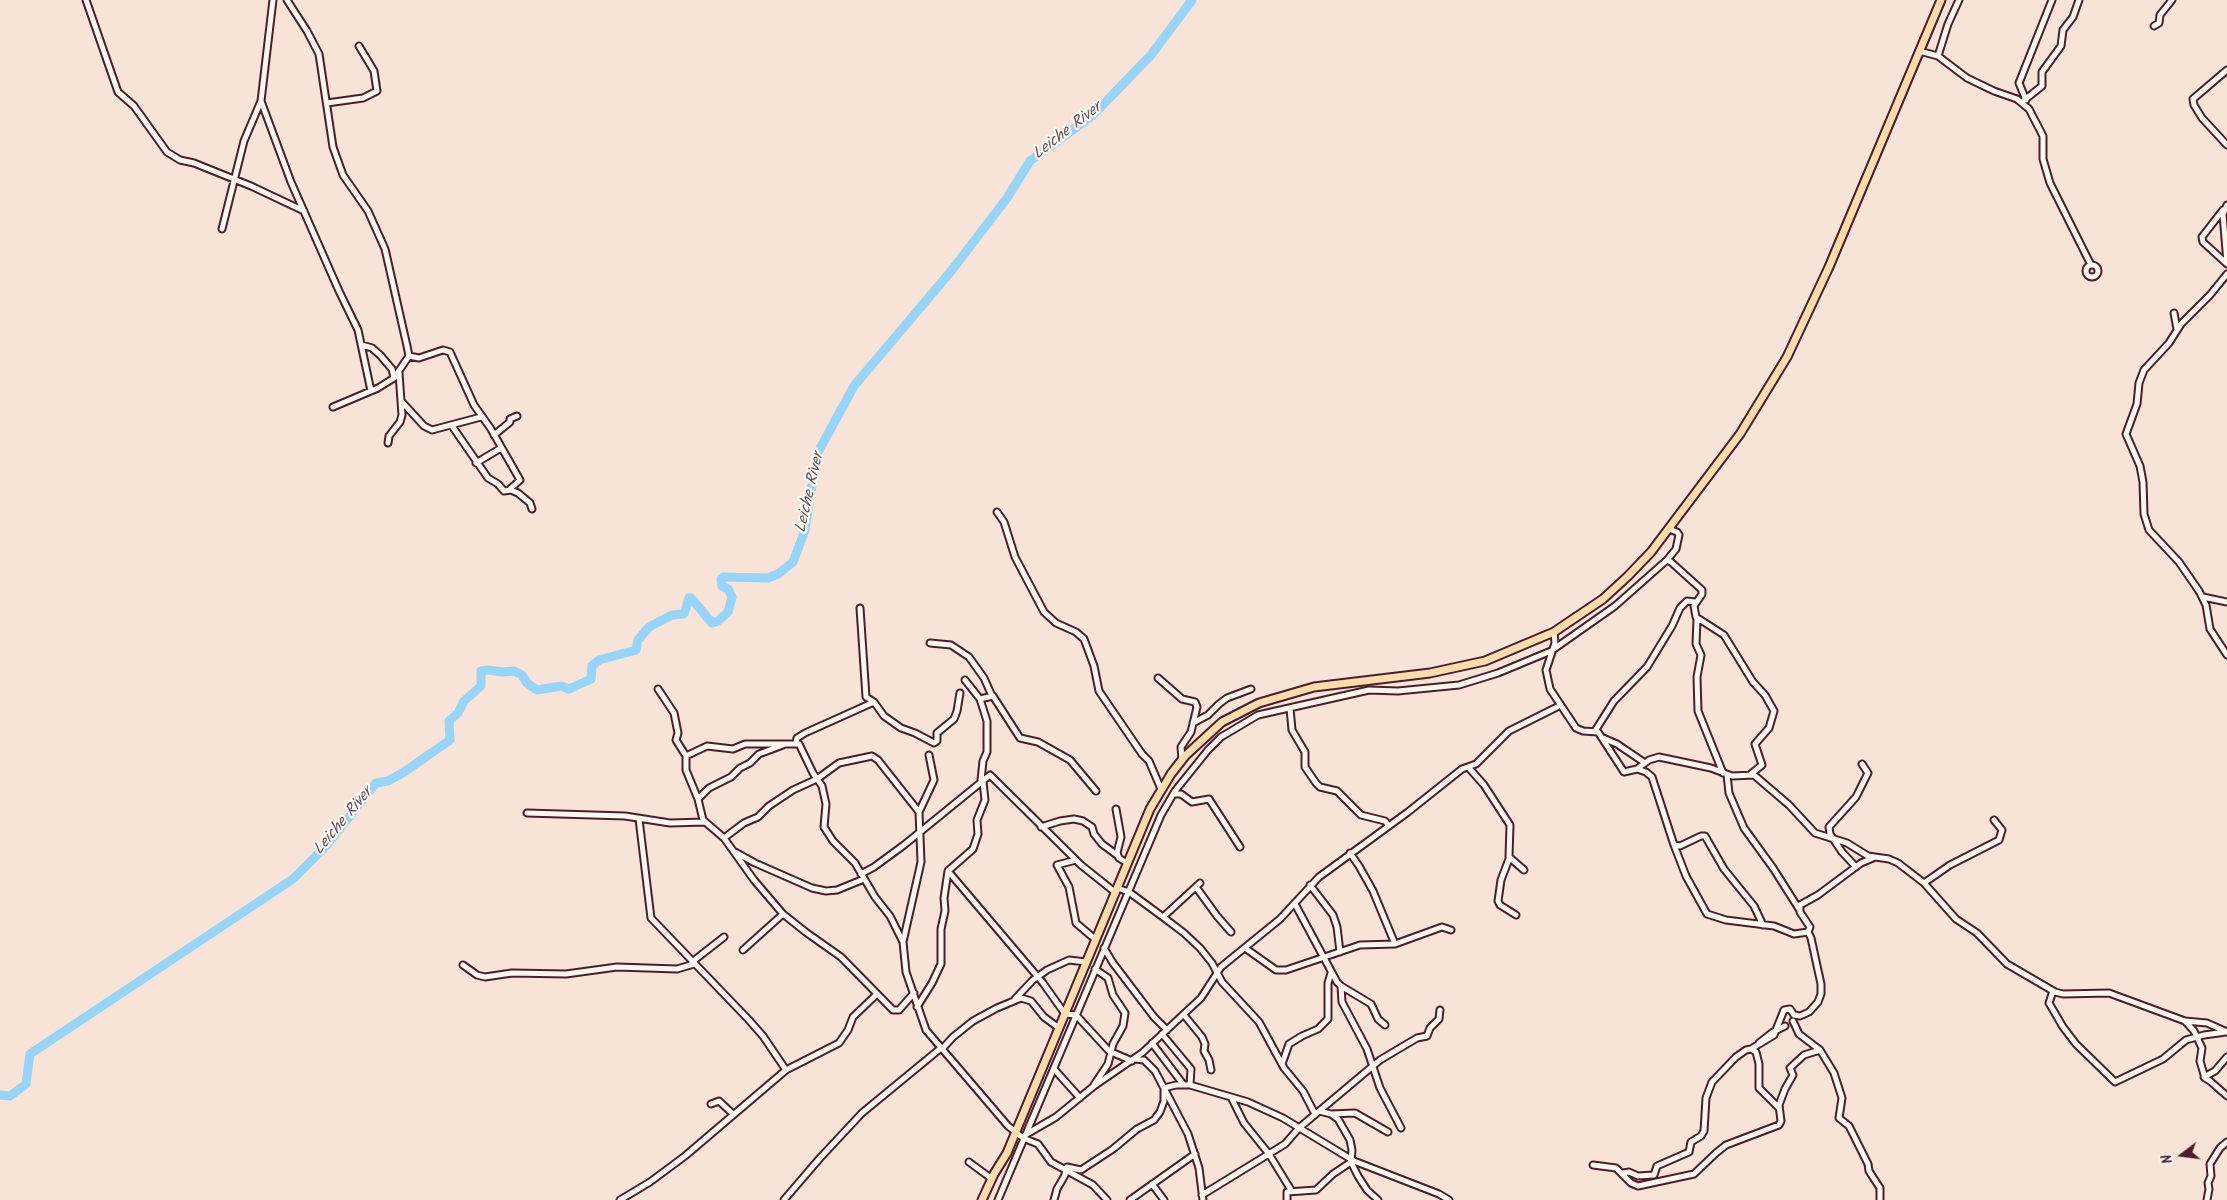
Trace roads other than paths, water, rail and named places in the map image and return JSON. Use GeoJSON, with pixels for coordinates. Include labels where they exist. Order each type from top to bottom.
{"type":"FeatureCollection","features":[{"type":"Feature","properties":{"kind":"highway"},"geometry":{"type":"LineString","coordinates":[[982,1200],[1007,1153],[1127,863],[1161,789],[1182,760],[1222,722],[1249,707],[1272,698],[1314,687],[1464,666],[1511,652],[1554,632],[1603,599],[1651,552],[1740,434],[1787,357],[1829,267],[1941,0]]}},
{"type":"Feature","properties":{"kind":"street"},"geometry":{"type":"LineString","coordinates":[[86,0],[118,92],[134,106],[162,147],[180,160],[194,163],[234,179],[304,211]]}},
{"type":"Feature","properties":{"kind":"street"},"geometry":{"type":"LineString","coordinates":[[222,229],[244,140],[261,101],[273,0]]}},
{"type":"Feature","properties":{"kind":"street"},"geometry":{"type":"LineString","coordinates":[[287,0],[319,54],[328,103],[330,130],[339,166],[343,176],[368,211],[387,256],[402,318],[408,356],[399,373],[394,378],[371,391],[333,407]]}},
{"type":"Feature","properties":{"kind":"street"},"geometry":{"type":"LineString","coordinates":[[1938,56],[1948,24],[1960,0]]}},
{"type":"Feature","properties":{"kind":"street"},"geometry":{"type":"LineString","coordinates":[[2052,0],[2019,84],[2024,101],[2041,129],[2043,136],[2043,159],[2050,183],[2091,265]]}},
{"type":"Feature","properties":{"kind":"street"},"geometry":{"type":"LineString","coordinates":[[2024,101],[2042,86],[2042,72],[2061,46],[2063,30],[2073,17],[2079,0]]}},
{"type":"Feature","properties":{"kind":"street"},"geometry":{"type":"LineString","coordinates":[[2154,26],[2159,23],[2160,15],[2172,0]]}},
{"type":"Feature","properties":{"kind":"street"},"geometry":{"type":"LineString","coordinates":[[328,103],[363,98],[377,91],[374,71],[359,46]]}},
{"type":"Feature","properties":{"kind":"street"},"geometry":{"type":"LineString","coordinates":[[1919,51],[1938,56],[1967,78],[2024,101]]}},
{"type":"Feature","properties":{"kind":"street"},"geometry":{"type":"LineString","coordinates":[[2227,70],[2193,99],[2202,118],[2227,145]]}},
{"type":"Feature","properties":{"kind":"street"},"geometry":{"type":"LineString","coordinates":[[261,101],[269,126],[304,211],[353,318],[362,345],[371,391]]}},
{"type":"Feature","properties":{"kind":"street"},"geometry":{"type":"LineString","coordinates":[[2225,208],[2225,255],[2227,264]]}},
{"type":"Feature","properties":{"kind":"street"},"geometry":{"type":"LineString","coordinates":[[2225,208],[2203,233],[2202,240],[2227,264]]}},
{"type":"Feature","properties":{"kind":"street"},"geometry":{"type":"LineString","coordinates":[[2227,274],[2214,291],[2177,329],[2169,343],[2144,370],[2140,377],[2137,404],[2126,434],[2128,444],[2137,456],[2140,466],[2143,482],[2144,514],[2149,530],[2180,562],[2203,597],[2210,629],[2227,656]]}},
{"type":"Feature","properties":{"kind":"street"},"geometry":{"type":"LineString","coordinates":[[2174,313],[2177,329]]}},
{"type":"Feature","properties":{"kind":"street"},"geometry":{"type":"LineString","coordinates":[[362,345],[372,348],[380,355],[392,369],[394,378]]}},
{"type":"Feature","properties":{"kind":"street"},"geometry":{"type":"LineString","coordinates":[[408,356],[419,358],[443,350],[450,352],[465,387],[520,480],[509,490]]}},
{"type":"Feature","properties":{"kind":"street"},"geometry":{"type":"LineString","coordinates":[[388,442],[389,436],[400,422],[402,402],[399,373]]}},
{"type":"Feature","properties":{"kind":"street"},"geometry":{"type":"LineString","coordinates":[[402,402],[414,417],[428,428],[436,430],[481,416]]}},
{"type":"Feature","properties":{"kind":"street"},"geometry":{"type":"LineString","coordinates":[[494,435],[510,422],[510,419],[517,416]]}},
{"type":"Feature","properties":{"kind":"street"},"geometry":{"type":"LineString","coordinates":[[452,426],[488,478],[498,484],[504,491],[509,490],[518,493],[526,499],[532,509]]}},
{"type":"Feature","properties":{"kind":"street"},"geometry":{"type":"LineString","coordinates":[[476,463],[501,448]]}},
{"type":"Feature","properties":{"kind":"street"},"geometry":{"type":"LineString","coordinates":[[997,512],[1004,522],[1015,557],[1044,612],[1056,623],[1076,632],[1084,639],[1096,673],[1099,691],[1142,754],[1149,760],[1161,789]]}},
{"type":"Feature","properties":{"kind":"street"},"geometry":{"type":"LineString","coordinates":[[998,1200],[1161,815],[1195,764],[1221,737],[1258,715],[1369,690],[1398,691],[1459,685],[1498,673],[1552,651],[1615,606],[1667,560],[1676,549],[1679,535],[1677,532],[1669,529]]}},
{"type":"Feature","properties":{"kind":"street"},"geometry":{"type":"LineString","coordinates":[[1667,560],[1702,590],[1702,594],[1695,602],[1697,619],[1696,644],[1701,655],[1697,677],[1698,711],[1725,774],[1729,793],[1744,828],[1774,868],[1809,924],[1808,932],[1813,946],[1821,994],[1815,1006],[1758,1044]]}},
{"type":"Feature","properties":{"kind":"street"},"geometry":{"type":"LineString","coordinates":[[2203,597],[2227,602]]}},
{"type":"Feature","properties":{"kind":"street"},"geometry":{"type":"LineString","coordinates":[[1595,731],[1614,701],[1649,664],[1672,626],[1680,608],[1687,601],[1695,602]]}},
{"type":"Feature","properties":{"kind":"street"},"geometry":{"type":"LineString","coordinates":[[860,608],[866,694],[884,716],[901,728],[934,743],[937,741],[937,732],[954,719],[960,692]]}},
{"type":"Feature","properties":{"kind":"street"},"geometry":{"type":"LineString","coordinates":[[1603,738],[1622,771],[1628,772],[1637,769],[1653,758],[1665,758],[1738,776],[1750,774],[1762,766],[1755,744],[1769,728],[1775,713],[1724,635],[1697,619]]}},
{"type":"Feature","properties":{"kind":"street"},"geometry":{"type":"LineString","coordinates":[[1554,632],[1555,642],[1546,677],[1550,689],[1576,728],[1583,731],[1595,731],[1603,738],[1617,744],[1645,763]]}},
{"type":"Feature","properties":{"kind":"street"},"geometry":{"type":"LineString","coordinates":[[930,643],[951,645],[969,657],[984,678],[992,696],[1020,738],[1038,742],[1072,762],[1096,791]]}},
{"type":"Feature","properties":{"kind":"street"},"geometry":{"type":"LineString","coordinates":[[1158,678],[1182,698],[1196,704],[1191,732],[1181,748],[1182,760]]}},
{"type":"Feature","properties":{"kind":"street"},"geometry":{"type":"LineString","coordinates":[[917,1007],[941,964],[941,929],[945,911],[944,898],[948,871],[973,849],[978,834],[977,820],[985,800],[983,782],[981,780],[983,761],[987,752],[987,721],[979,701],[980,699],[965,680]]}},
{"type":"Feature","properties":{"kind":"street"},"geometry":{"type":"LineString","coordinates":[[658,689],[674,713],[678,729],[676,740],[686,756],[686,770],[705,822],[724,838],[754,880],[783,914],[807,934],[841,957],[877,994],[897,1011],[914,994]]}},
{"type":"Feature","properties":{"kind":"street"},"geometry":{"type":"LineString","coordinates":[[1194,723],[1208,715],[1226,698],[1250,689]]}},
{"type":"Feature","properties":{"kind":"street"},"geometry":{"type":"LineString","coordinates":[[980,699],[992,696]]}},
{"type":"Feature","properties":{"kind":"street"},"geometry":{"type":"LineString","coordinates":[[1557,708],[1558,701]]}},
{"type":"Feature","properties":{"kind":"street"},"geometry":{"type":"LineString","coordinates":[[796,743],[797,738],[809,731],[874,702]]}},
{"type":"Feature","properties":{"kind":"street"},"geometry":{"type":"LineString","coordinates":[[1290,708],[1292,730],[1305,752],[1305,767],[1316,783],[1320,787],[1337,791],[1361,814],[1381,819],[1389,826]]}},
{"type":"Feature","properties":{"kind":"street"},"geometry":{"type":"LineString","coordinates":[[1557,708],[1570,718]]}},
{"type":"Feature","properties":{"kind":"street"},"geometry":{"type":"LineString","coordinates":[[1024,1137],[1056,1117],[1094,1086],[1133,1060],[1184,1015],[1201,998],[1217,972],[1295,904],[1310,885],[1462,769],[1469,768],[1480,761],[1509,731],[1557,708]]}},
{"type":"Feature","properties":{"kind":"street"},"geometry":{"type":"LineString","coordinates":[[686,756],[707,746],[733,749],[745,744],[787,742],[796,743],[801,746],[824,793],[824,827],[829,836],[855,863],[890,916],[903,942]]}},
{"type":"Feature","properties":{"kind":"street"},"geometry":{"type":"LineString","coordinates":[[698,799],[709,788],[730,777],[740,768],[747,766],[759,754],[787,742]]}},
{"type":"Feature","properties":{"kind":"street"},"geometry":{"type":"LineString","coordinates":[[929,755],[934,780],[919,812],[921,862],[903,942],[906,972],[926,1030],[1002,1121],[1024,1137],[1038,1144],[1047,1158],[1093,1186],[1108,1200]]}},
{"type":"Feature","properties":{"kind":"street"},"geometry":{"type":"LineString","coordinates":[[724,838],[744,823],[758,817],[769,806],[785,795],[817,779],[839,763],[872,756],[878,760],[919,812]]}},
{"type":"Feature","properties":{"kind":"street"},"geometry":{"type":"LineString","coordinates":[[1856,866],[1848,861],[1832,838],[1829,830],[1830,824],[1840,816],[1856,797],[1868,772],[1862,764]]}},
{"type":"Feature","properties":{"kind":"street"},"geometry":{"type":"LineString","coordinates":[[1469,768],[1484,785],[1510,827],[1509,859],[1501,880],[1498,901],[1500,905],[1516,915]]}},
{"type":"Feature","properties":{"kind":"street"},"geometry":{"type":"LineString","coordinates":[[1637,769],[1646,772],[1652,777],[1686,876],[1707,914],[1726,920],[1763,924],[1794,934],[1808,932]]}},
{"type":"Feature","properties":{"kind":"street"},"geometry":{"type":"LineString","coordinates":[[734,851],[755,863],[812,888],[826,891],[837,890],[863,876],[883,862],[990,774],[1041,827],[1095,878],[1116,890],[1129,892],[1200,948],[1227,988],[1259,1022],[1282,1064],[1317,1113]]}},
{"type":"Feature","properties":{"kind":"street"},"geometry":{"type":"LineString","coordinates":[[1750,774],[1758,777],[1782,798],[1813,831],[1853,846],[1873,858],[1894,861],[1924,883],[1956,919],[1977,933],[2007,964],[2052,991],[2063,994],[2109,993],[2185,1021],[2207,1023],[2226,1032]]}},
{"type":"Feature","properties":{"kind":"street"},"geometry":{"type":"LineString","coordinates":[[1174,794],[1181,794],[1192,802],[1209,799],[1240,847]]}},
{"type":"Feature","properties":{"kind":"street"},"geometry":{"type":"LineString","coordinates":[[1116,809],[1121,837],[1117,855]]}},
{"type":"Feature","properties":{"kind":"street"},"geometry":{"type":"LineString","coordinates":[[526,813],[572,813],[625,816],[670,822],[705,822]]}},
{"type":"Feature","properties":{"kind":"street"},"geometry":{"type":"LineString","coordinates":[[639,819],[652,918],[758,1030],[786,1070]]}},
{"type":"Feature","properties":{"kind":"street"},"geometry":{"type":"LineString","coordinates":[[1041,827],[1060,821],[1074,819],[1083,821],[1092,827],[1094,834],[1102,844],[1127,863]]}},
{"type":"Feature","properties":{"kind":"street"},"geometry":{"type":"LineString","coordinates":[[1924,883],[1937,872],[1999,840],[2002,830],[1994,820]]}},
{"type":"Feature","properties":{"kind":"street"},"geometry":{"type":"LineString","coordinates":[[1674,845],[1680,846],[1705,836],[1724,869],[1754,906],[1763,924]]}},
{"type":"Feature","properties":{"kind":"street"},"geometry":{"type":"LineString","coordinates":[[1350,853],[1373,891],[1395,944]]}},
{"type":"Feature","properties":{"kind":"street"},"geometry":{"type":"LineString","coordinates":[[1799,909],[1800,905],[1818,895],[1856,866],[1873,858]]}},
{"type":"Feature","properties":{"kind":"street"},"geometry":{"type":"LineString","coordinates":[[1509,859],[1524,870]]}},
{"type":"Feature","properties":{"kind":"street"},"geometry":{"type":"LineString","coordinates":[[1076,860],[1057,864],[1071,892],[1072,908],[1076,922],[1096,940]]}},
{"type":"Feature","properties":{"kind":"street"},"geometry":{"type":"LineString","coordinates":[[948,871],[1037,977],[1065,1014],[1076,1015],[1112,1054],[1133,1060],[1140,1059],[1148,1063],[1155,1071],[1195,1154],[1202,1197],[1285,1144],[1299,1128],[1372,1066],[1417,1038],[1427,1036],[1430,1028],[1439,1019],[1440,1010]]}},
{"type":"Feature","properties":{"kind":"street"},"geometry":{"type":"LineString","coordinates":[[1163,917],[1198,885],[1217,916],[1231,932]]}},
{"type":"Feature","properties":{"kind":"street"},"geometry":{"type":"LineString","coordinates":[[1310,885],[1335,920],[1340,952]]}},
{"type":"Feature","properties":{"kind":"street"},"geometry":{"type":"LineString","coordinates":[[1295,904],[1331,973],[1341,986],[1370,1004],[1378,1019],[1385,1025]]}},
{"type":"Feature","properties":{"kind":"street"},"geometry":{"type":"LineString","coordinates":[[743,950],[783,914]]}},
{"type":"Feature","properties":{"kind":"street"},"geometry":{"type":"LineString","coordinates":[[1246,948],[1278,971],[1323,959],[1360,945],[1395,944],[1442,927],[1451,930]]}},
{"type":"Feature","properties":{"kind":"street"},"geometry":{"type":"LineString","coordinates":[[463,965],[477,975],[486,977],[512,973],[566,974],[618,967],[677,969],[693,963],[724,937]]}},
{"type":"Feature","properties":{"kind":"street"},"geometry":{"type":"LineString","coordinates":[[1104,948],[1113,963],[1154,1017],[1167,1030]]}},
{"type":"Feature","properties":{"kind":"street"},"geometry":{"type":"LineString","coordinates":[[784,1200],[862,1113],[942,1049],[953,1037],[973,1021],[1015,999],[1037,977],[1069,960],[1086,962]]}},
{"type":"Feature","properties":{"kind":"street"},"geometry":{"type":"LineString","coordinates":[[1094,1086],[1112,1054],[1115,1040],[1123,1026],[1125,1013],[1115,998],[1108,978],[1095,969]]}},
{"type":"Feature","properties":{"kind":"street"},"geometry":{"type":"LineString","coordinates":[[1282,1064],[1289,1044],[1318,1029],[1328,1019],[1328,983],[1331,973]]}},
{"type":"Feature","properties":{"kind":"street"},"geometry":{"type":"LineString","coordinates":[[1341,986],[1342,1002],[1367,1049],[1380,1088],[1401,1128]]}},
{"type":"Feature","properties":{"kind":"street"},"geometry":{"type":"LineString","coordinates":[[2052,991],[2050,1003],[2063,1027],[2076,1044],[2114,1082],[2120,1082],[2163,1059],[2184,1042],[2197,1037],[2226,1032]]}},
{"type":"Feature","properties":{"kind":"street"},"geometry":{"type":"LineString","coordinates":[[620,1200],[662,1174],[786,1070],[839,1043],[848,1030],[853,1017],[877,994]]}},
{"type":"Feature","properties":{"kind":"street"},"geometry":{"type":"LineString","coordinates":[[1015,999],[1031,1001],[1044,1017],[1059,1028]]}},
{"type":"Feature","properties":{"kind":"street"},"geometry":{"type":"LineString","coordinates":[[1774,1035],[1784,1010],[1788,1009],[1794,1015],[1800,1016]]}},
{"type":"Feature","properties":{"kind":"street"},"geometry":{"type":"LineString","coordinates":[[1184,1015],[1202,1036],[1210,1070]]}},
{"type":"Feature","properties":{"kind":"street"},"geometry":{"type":"LineString","coordinates":[[1793,1021],[1799,1034],[1820,1050],[1834,1073],[1842,1093],[1839,1119],[1849,1126],[1868,1162],[1870,1173],[1880,1188],[1880,1200]]}},
{"type":"Feature","properties":{"kind":"street"},"geometry":{"type":"LineString","coordinates":[[2185,1021],[2197,1037],[2203,1050],[2200,1061],[2204,1078],[2227,1096]]}},
{"type":"Feature","properties":{"kind":"street"},"geometry":{"type":"LineString","coordinates":[[1623,1173],[1629,1172],[1638,1176],[1654,1175],[1657,1166],[1689,1152],[1691,1142],[1704,1132],[1706,1098],[1712,1082],[1736,1057],[1753,1051],[1761,1040],[1785,1026]]}},
{"type":"Feature","properties":{"kind":"street"},"geometry":{"type":"LineString","coordinates":[[1162,1034],[1191,1070],[1190,1085]]}},
{"type":"Feature","properties":{"kind":"street"},"geometry":{"type":"LineString","coordinates":[[1152,1043],[1183,1084]]}},
{"type":"Feature","properties":{"kind":"street"},"geometry":{"type":"LineString","coordinates":[[1593,1165],[1612,1166],[1623,1173],[1635,1185],[1643,1186],[1694,1174],[1726,1145],[1770,1130],[1779,1125],[1781,1121],[1779,1108],[1785,1089],[1793,1076],[1790,1068],[1804,1055],[1820,1050]]}},
{"type":"Feature","properties":{"kind":"street"},"geometry":{"type":"LineString","coordinates":[[1753,1051],[1758,1060],[1759,1088],[1779,1108]]}},
{"type":"Feature","properties":{"kind":"street"},"geometry":{"type":"LineString","coordinates":[[2204,1078],[2215,1071],[2227,1057]]}},
{"type":"Feature","properties":{"kind":"street"},"geometry":{"type":"LineString","coordinates":[[1054,1069],[1080,1098]]}},
{"type":"Feature","properties":{"kind":"street"},"geometry":{"type":"LineString","coordinates":[[1164,1088],[1183,1084],[1190,1085],[1248,1102],[1299,1128],[1351,1161],[1424,1190],[1443,1195],[1449,1200]]}},
{"type":"Feature","properties":{"kind":"street"},"geometry":{"type":"LineString","coordinates":[[1064,1167],[1081,1170],[1113,1149],[1137,1129],[1154,1120],[1160,1112],[1164,1101],[1164,1088]]}},
{"type":"Feature","properties":{"kind":"street"},"geometry":{"type":"LineString","coordinates":[[1230,1096],[1234,1100],[1244,1123],[1269,1154],[1291,1190]]}},
{"type":"Feature","properties":{"kind":"street"},"geometry":{"type":"LineString","coordinates":[[710,1104],[719,1101],[733,1114]]}},
{"type":"Feature","properties":{"kind":"street"},"geometry":{"type":"LineString","coordinates":[[1317,1113],[1355,1113],[1388,1132]]}},
{"type":"Feature","properties":{"kind":"street"},"geometry":{"type":"LineString","coordinates":[[1332,1114],[1338,1119],[1348,1136],[1352,1150],[1351,1161],[1364,1187],[1378,1200]]}},
{"type":"Feature","properties":{"kind":"street"},"geometry":{"type":"LineString","coordinates":[[2207,1200],[2208,1183],[2211,1174],[2210,1163],[2220,1148],[2227,1142]]}},
{"type":"Feature","properties":{"kind":"street"},"geometry":{"type":"LineString","coordinates":[[1130,1200],[1195,1154]]}},
{"type":"Feature","properties":{"kind":"street"},"geometry":{"type":"LineString","coordinates":[[1287,1200],[1287,1192],[1291,1190],[1316,1190],[1351,1161]]}},
{"type":"Feature","properties":{"kind":"street"},"geometry":{"type":"LineString","coordinates":[[969,1162],[992,1179]]}},
{"type":"Feature","properties":{"kind":"street"},"geometry":{"type":"LineString","coordinates":[[1054,1200],[1057,1189],[1065,1175],[1064,1167]]}},
{"type":"Feature","properties":{"kind":"street"},"geometry":{"type":"LineString","coordinates":[[1152,1184],[1164,1200]]}},
{"type":"Feature","properties":{"kind":"waterway","name":"Leiche River"},"geometry":{"type":"LineString","coordinates":[[0,1095],[10,1096],[26,1084],[30,1054],[293,879],[327,845],[376,783],[388,781],[404,772],[450,740],[449,721],[458,713],[464,701],[481,686],[481,671],[514,671],[522,675],[527,683],[537,690],[561,686],[569,689],[591,679],[592,666],[599,660],[636,650],[638,640],[649,627],[672,615],[684,614],[689,598],[712,623],[718,621],[728,612],[732,597],[728,589],[722,586],[721,579],[723,577],[768,578],[778,574],[793,562],[805,530],[817,454],[854,386],[952,270],[1007,198],[1030,161],[1093,115],[1151,55],[1192,0]]}}]}
